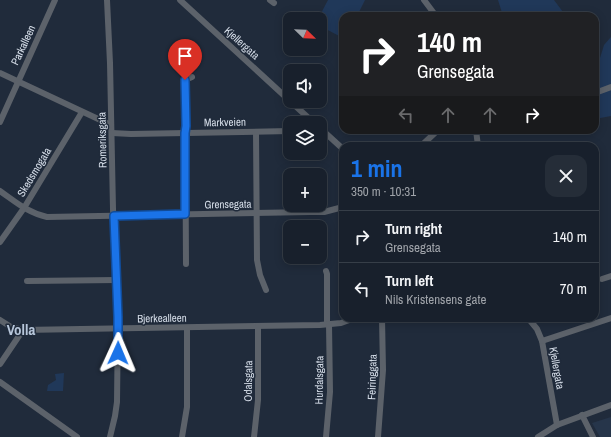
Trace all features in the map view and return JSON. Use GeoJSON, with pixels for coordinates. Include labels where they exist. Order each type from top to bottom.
{"type":"FeatureCollection","features":[{"type":"Feature","properties":{"kind":"street","name":"Parkalleen"},"geometry":{"type":"LineString","coordinates":[[0,122],[17,81],[55,0]]}},
{"type":"Feature","properties":{"kind":"street","name":"Romeriksgata"},"geometry":{"type":"LineString","coordinates":[[107,0],[118,328],[117,402],[110,437]]}},
{"type":"Feature","properties":{"kind":"street","name":"Kjellergata"},"geometry":{"type":"LineString","coordinates":[[180,0],[283,95]]}},
{"type":"Feature","properties":{"kind":"street"},"geometry":{"type":"LineString","coordinates":[[424,0],[433,12]]}},
{"type":"Feature","properties":{"kind":"street"},"geometry":{"type":"LineString","coordinates":[[0,73],[111,125]]}},
{"type":"Feature","properties":{"kind":"street"},"geometry":{"type":"LineString","coordinates":[[186,264],[185,80],[192,77]]}},
{"type":"Feature","properties":{"kind":"street"},"geometry":{"type":"LineString","coordinates":[[599,92],[611,87]]}},
{"type":"Feature","properties":{"kind":"street","name":"Kjellergata"},"geometry":{"type":"LineString","coordinates":[[298,108],[306,116]]}},
{"type":"Feature","properties":{"kind":"street","name":"Skedsmogata"},"geometry":{"type":"LineString","coordinates":[[0,242],[24,208],[82,112]]}},
{"type":"Feature","properties":{"kind":"street","name":"Markveien"},"geometry":{"type":"LineString","coordinates":[[112,133],[283,131]]}},
{"type":"Feature","properties":{"kind":"street"},"geometry":{"type":"LineString","coordinates":[[256,132],[257,260],[260,275],[266,290]]}},
{"type":"Feature","properties":{"kind":"street"},"geometry":{"type":"LineString","coordinates":[[327,134],[339,145]]}},
{"type":"Feature","properties":{"kind":"street"},"geometry":{"type":"LineString","coordinates":[[425,142],[434,134]]}},
{"type":"Feature","properties":{"kind":"street","name":"Grensegata"},"geometry":{"type":"LineString","coordinates":[[0,191],[24,208],[35,214],[47,217],[324,212],[339,208]]}},
{"type":"Feature","properties":{"kind":"street"},"geometry":{"type":"LineString","coordinates":[[326,271],[328,274],[328,324]]}},
{"type":"Feature","properties":{"kind":"street"},"geometry":{"type":"LineString","coordinates":[[602,279],[611,276]]}},
{"type":"Feature","properties":{"kind":"street"},"geometry":{"type":"LineString","coordinates":[[27,281],[117,280]]}},
{"type":"Feature","properties":{"kind":"street"},"geometry":{"type":"LineString","coordinates":[[542,341],[611,318]]}},
{"type":"Feature","properties":{"kind":"street","name":"Bjerkealleen"},"geometry":{"type":"LineString","coordinates":[[0,320],[11,327],[23,330],[187,328],[328,324],[341,322]]}},
{"type":"Feature","properties":{"kind":"street","name":"Feiringgata"},"geometry":{"type":"LineString","coordinates":[[378,437],[383,370],[382,322]]}},
{"type":"Feature","properties":{"kind":"street","name":"Kjellergata"},"geometry":{"type":"LineString","coordinates":[[531,322],[537,329],[542,341],[557,425]]}},
{"type":"Feature","properties":{"kind":"street","name":"Hurdalsgata"},"geometry":{"type":"LineString","coordinates":[[326,437],[330,392],[328,324]]}},
{"type":"Feature","properties":{"kind":"street","name":"Odalsgata"},"geometry":{"type":"LineString","coordinates":[[254,437],[258,393],[258,326]]}},
{"type":"Feature","properties":{"kind":"street"},"geometry":{"type":"LineString","coordinates":[[182,437],[187,406],[187,328]]}},
{"type":"Feature","properties":{"kind":"street"},"geometry":{"type":"LineString","coordinates":[[0,364],[23,330]]}},
{"type":"Feature","properties":{"kind":"street"},"geometry":{"type":"LineString","coordinates":[[0,382],[77,437]]}},
{"type":"Feature","properties":{"kind":"street"},"geometry":{"type":"LineString","coordinates":[[538,437],[557,425],[611,405]]}},
{"type":"Feature","properties":{"kind":"street"},"geometry":{"type":"LineString","coordinates":[[582,415],[593,437]]}},
{"type":"Feature","properties":{"kind":"shaded area"},"geometry":{"type":"Polygon","coordinates":[[[328,0],[365,0],[359,12],[339,12],[339,36],[327,30],[327,12],[322,12],[328,0]]]}},
{"type":"Feature","properties":{"kind":"shaded area"},"geometry":{"type":"Polygon","coordinates":[[[498,0],[554,0],[563,12],[502,12],[498,0]]]}},
{"type":"Feature","properties":{"kind":"shaded area"},"geometry":{"type":"Polygon","coordinates":[[[611,37],[611,116],[599,118],[599,57],[600,58],[604,45],[611,37]]]}},
{"type":"Feature","properties":{"kind":"shaded area"},"geometry":{"type":"Polygon","coordinates":[[[64,373],[63,391],[47,391],[48,385],[56,380],[55,374],[64,373]]]}},
{"type":"Feature","properties":{"kind":"shaded area"},"geometry":{"type":"Polygon","coordinates":[[[611,417],[611,437],[600,437],[592,423],[611,417]]]}},
{"type":"Feature","properties":{"kind":"district","name":"Volla"},"geometry":{"type":"Point","coordinates":[21,330]}},
{"type":"Feature","properties":{"kind":"route"},"geometry":{"type":"LineString","coordinates":[[118,353],[114,216],[185,214],[185,80]]}}]}
